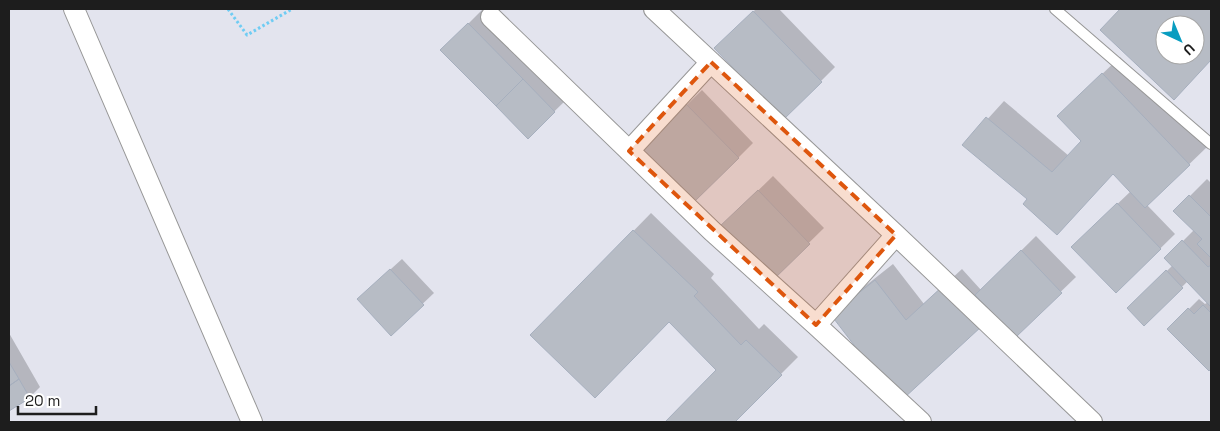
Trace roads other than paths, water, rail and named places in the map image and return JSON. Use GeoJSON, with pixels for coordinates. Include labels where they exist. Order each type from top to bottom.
{"type":"FeatureCollection","features":[{"type":"Feature","properties":{"kind":"street"},"geometry":{"type":"LineString","coordinates":[[74,9],[252,422]]}},
{"type":"Feature","properties":{"kind":"street"},"geometry":{"type":"LineString","coordinates":[[654,9],[896,235],[1092,422]]}},
{"type":"Feature","properties":{"kind":"street"},"geometry":{"type":"LineString","coordinates":[[491,18],[712,231],[921,422]]}},
{"type":"Feature","properties":{"kind":"street"},"geometry":{"type":"LineString","coordinates":[[629,151],[711,62]]}},
{"type":"Feature","properties":{"kind":"street"},"geometry":{"type":"LineString","coordinates":[[816,325],[896,235]]}},
{"type":"Feature","properties":{"kind":"lane"},"geometry":{"type":"LineString","coordinates":[[1055,9],[1211,144]]}}]}
